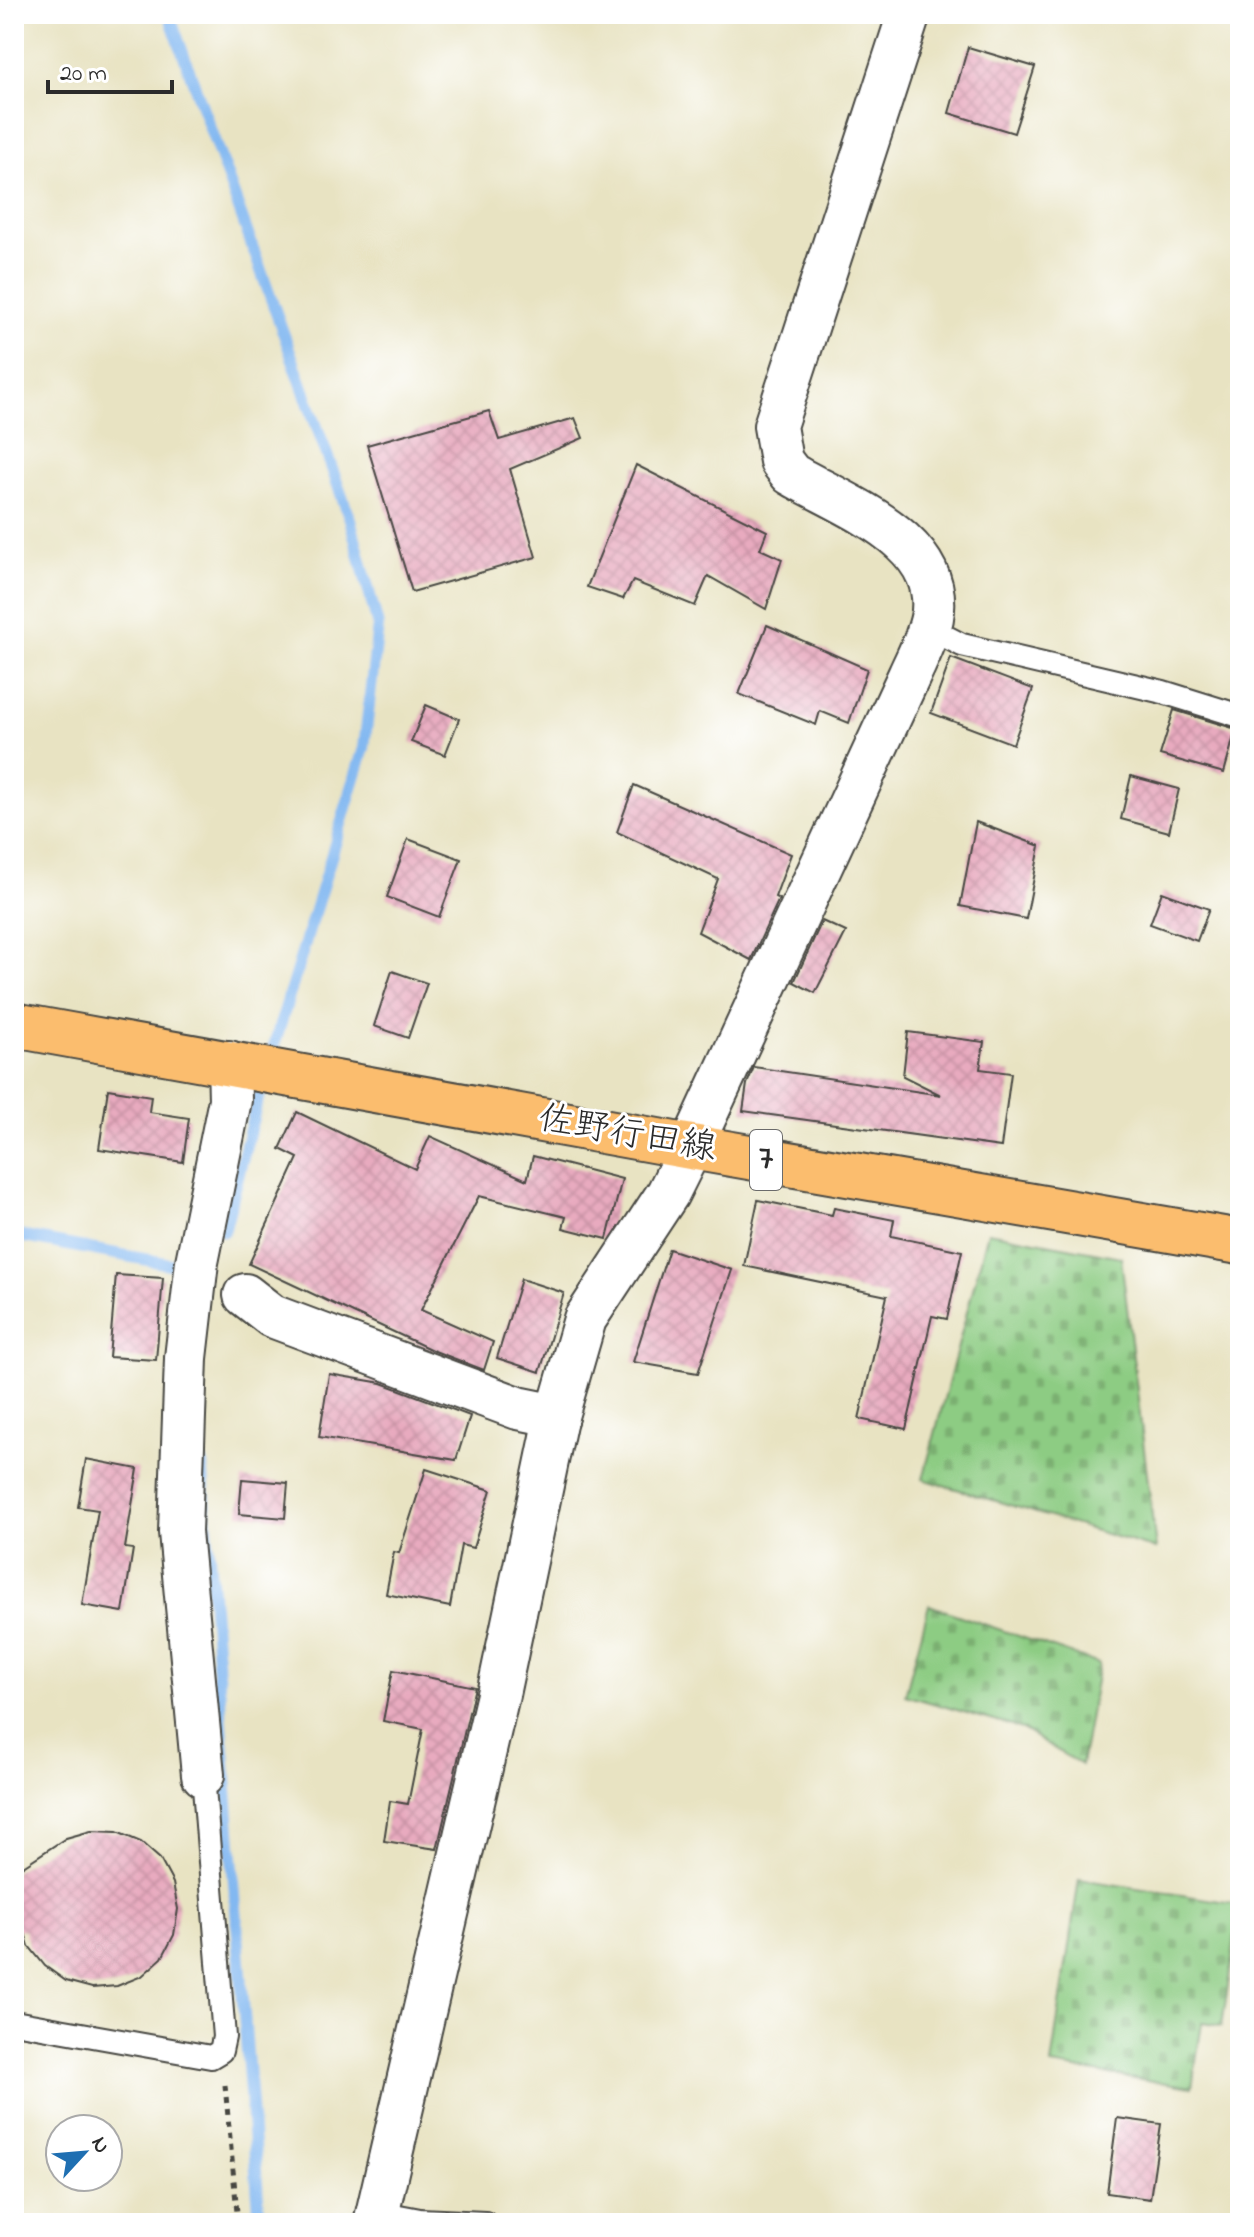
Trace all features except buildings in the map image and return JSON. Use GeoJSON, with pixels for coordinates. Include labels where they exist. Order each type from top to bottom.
{"type":"FeatureCollection","features":[{"type":"Feature","properties":{"kind":"main road","name":"佐野行田線"},"geometry":{"type":"LineString","coordinates":[[14,1025],[1240,1242]]}},
{"type":"Feature","properties":{"kind":"street"},"geometry":{"type":"LineString","coordinates":[[376,2218],[497,1699],[557,1416],[585,1319],[668,1193],[691,1147],[932,617],[930,580],[908,542],[791,474],[781,461],[775,426],[909,14]]}},
{"type":"Feature","properties":{"kind":"street"},"geometry":{"type":"LineString","coordinates":[[203,1775],[180,1532],[185,1374],[197,1262],[230,1100],[260,1067]]}},
{"type":"Feature","properties":{"kind":"street"},"geometry":{"type":"LineString","coordinates":[[245,1295],[272,1316],[518,1408],[557,1416]]}},
{"type":"Feature","properties":{"kind":"lane"},"geometry":{"type":"LineString","coordinates":[[929,628],[962,645],[1163,692],[1240,716]]}},
{"type":"Feature","properties":{"kind":"lane"},"geometry":{"type":"LineString","coordinates":[[14,2022],[211,2057],[221,2051],[224,2037],[203,1775]]}},
{"type":"Feature","properties":{"kind":"lane"},"geometry":{"type":"LineString","coordinates":[[376,2218],[485,2223]]}},
{"type":"Feature","properties":{"kind":"path"},"geometry":{"type":"LineString","coordinates":[[221,2051],[238,2223]]}},
{"type":"Feature","properties":{"kind":"green space"},"geometry":{"type":"Polygon","coordinates":[[[988,1232],[1121,1257],[1156,1549],[923,1479],[988,1232]]]}},
{"type":"Feature","properties":{"kind":"green space"},"geometry":{"type":"Polygon","coordinates":[[[929,1605],[1099,1664],[1081,1765],[1022,1729],[905,1695],[929,1605]]]}},
{"type":"Feature","properties":{"kind":"green space"},"geometry":{"type":"Polygon","coordinates":[[[1079,1879],[1240,1904],[1222,2026],[1202,2023],[1192,2087],[1051,2065],[1079,1879]]]}},
{"type":"Feature","properties":{"kind":"waterway"},"geometry":{"type":"LineString","coordinates":[[169,14],[350,519],[378,626],[364,748],[257,1102],[224,1231]]}},
{"type":"Feature","properties":{"kind":"waterway"},"geometry":{"type":"LineString","coordinates":[[14,1235],[170,1264]]}},
{"type":"Feature","properties":{"kind":"waterway"},"geometry":{"type":"LineString","coordinates":[[202,1463],[260,2223]]}}]}
